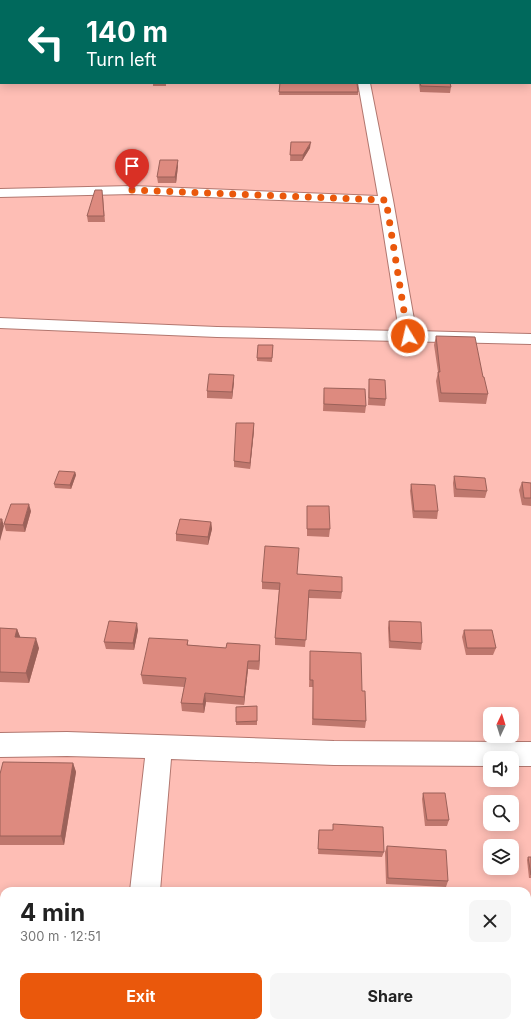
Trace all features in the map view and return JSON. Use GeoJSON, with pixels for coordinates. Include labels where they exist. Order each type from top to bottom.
{"type":"FeatureCollection","features":[{"type":"Feature","properties":{"kind":"street"},"geometry":{"type":"LineString","coordinates":[[364,84],[386,200],[408,336]]}},
{"type":"Feature","properties":{"kind":"street"},"geometry":{"type":"LineString","coordinates":[[0,192],[132,190],[386,200]]}},
{"type":"Feature","properties":{"kind":"street"},"geometry":{"type":"LineString","coordinates":[[0,323],[217,332],[531,339]]}},
{"type":"Feature","properties":{"kind":"street"},"geometry":{"type":"LineString","coordinates":[[0,745],[44,744],[159,746],[277,751],[531,754]]}},
{"type":"Feature","properties":{"kind":"street"},"geometry":{"type":"LineString","coordinates":[[145,887],[159,746]]}},
{"type":"Feature","properties":{"kind":"building"},"geometry":{"type":"Polygon","coordinates":[[[280,84],[357,84],[358,92],[279,92],[280,84]]]}},
{"type":"Feature","properties":{"kind":"building"},"geometry":{"type":"Polygon","coordinates":[[[420,84],[450,84],[451,87],[421,86],[420,84]]]}},
{"type":"Feature","properties":{"kind":"building"},"geometry":{"type":"Polygon","coordinates":[[[291,142],[311,142],[303,155],[290,155],[291,142]]]}},
{"type":"Feature","properties":{"kind":"building"},"geometry":{"type":"Polygon","coordinates":[[[160,160],[178,160],[175,177],[157,177],[160,160]]]}},
{"type":"Feature","properties":{"kind":"building"},"geometry":{"type":"Polygon","coordinates":[[[95,190],[102,190],[104,216],[87,216],[95,190]]]}},
{"type":"Feature","properties":{"kind":"building"},"geometry":{"type":"Polygon","coordinates":[[[436,336],[475,337],[488,394],[441,393],[436,336]]]}},
{"type":"Feature","properties":{"kind":"building"},"geometry":{"type":"Polygon","coordinates":[[[258,345],[273,345],[272,358],[257,358],[258,345]]]}},
{"type":"Feature","properties":{"kind":"building"},"geometry":{"type":"Polygon","coordinates":[[[209,374],[234,375],[232,392],[207,391],[209,374]]]}},
{"type":"Feature","properties":{"kind":"building"},"geometry":{"type":"Polygon","coordinates":[[[369,379],[385,380],[386,399],[369,398],[369,379]]]}},
{"type":"Feature","properties":{"kind":"building"},"geometry":{"type":"Polygon","coordinates":[[[324,388],[365,389],[366,406],[324,404],[324,388]]]}},
{"type":"Feature","properties":{"kind":"building"},"geometry":{"type":"Polygon","coordinates":[[[236,423],[254,423],[250,463],[234,461],[236,423]]]}},
{"type":"Feature","properties":{"kind":"building"},"geometry":{"type":"Polygon","coordinates":[[[59,471],[75,472],[70,485],[54,484],[59,471]]]}},
{"type":"Feature","properties":{"kind":"building"},"geometry":{"type":"Polygon","coordinates":[[[454,476],[485,478],[487,491],[456,489],[454,476]]]}},
{"type":"Feature","properties":{"kind":"building"},"geometry":{"type":"Polygon","coordinates":[[[522,482],[531,483],[531,498],[524,498],[522,482]]]}},
{"type":"Feature","properties":{"kind":"building"},"geometry":{"type":"Polygon","coordinates":[[[411,484],[435,485],[438,511],[414,511],[411,484]]]}},
{"type":"Feature","properties":{"kind":"building"},"geometry":{"type":"Polygon","coordinates":[[[11,504],[29,504],[23,525],[4,524],[11,504]]]}},
{"type":"Feature","properties":{"kind":"building"},"geometry":{"type":"Polygon","coordinates":[[[307,506],[329,506],[330,529],[307,529],[307,506]]]}},
{"type":"Feature","properties":{"kind":"building"},"geometry":{"type":"Polygon","coordinates":[[[180,519],[211,522],[208,537],[176,534],[180,519]]]}},
{"type":"Feature","properties":{"kind":"building"},"geometry":{"type":"Polygon","coordinates":[[[265,546],[299,548],[297,574],[342,577],[342,592],[309,590],[306,640],[275,638],[280,583],[262,582],[265,546]]]}},
{"type":"Feature","properties":{"kind":"building"},"geometry":{"type":"Polygon","coordinates":[[[109,621],[137,623],[133,643],[104,642],[109,621]]]}},
{"type":"Feature","properties":{"kind":"building"},"geometry":{"type":"Polygon","coordinates":[[[389,621],[421,622],[422,643],[390,641],[389,621]]]}},
{"type":"Feature","properties":{"kind":"building"},"geometry":{"type":"Polygon","coordinates":[[[0,628],[17,629],[15,637],[36,638],[26,673],[0,672],[0,628]]]}},
{"type":"Feature","properties":{"kind":"building"},"geometry":{"type":"Polygon","coordinates":[[[464,630],[492,630],[496,648],[467,648],[464,630]]]}},
{"type":"Feature","properties":{"kind":"building"},"geometry":{"type":"Polygon","coordinates":[[[149,638],[188,640],[187,645],[226,648],[227,643],[260,645],[259,661],[248,661],[244,697],[205,693],[203,704],[181,703],[186,678],[141,675],[149,638]]]}},
{"type":"Feature","properties":{"kind":"building"},"geometry":{"type":"Polygon","coordinates":[[[310,651],[361,653],[362,691],[365,691],[366,721],[313,719],[313,680],[310,680],[310,651]]]}},
{"type":"Feature","properties":{"kind":"building"},"geometry":{"type":"Polygon","coordinates":[[[257,706],[257,721],[236,722],[236,707],[257,706]]]}},
{"type":"Feature","properties":{"kind":"building"},"geometry":{"type":"Polygon","coordinates":[[[3,762],[73,763],[61,836],[0,836],[0,774],[3,762]]]}},
{"type":"Feature","properties":{"kind":"building"},"geometry":{"type":"Polygon","coordinates":[[[423,793],[445,793],[449,820],[427,820],[423,793]]]}},
{"type":"Feature","properties":{"kind":"building"},"geometry":{"type":"Polygon","coordinates":[[[333,824],[383,827],[384,852],[318,849],[319,830],[333,830],[333,824]]]}},
{"type":"Feature","properties":{"kind":"building"},"geometry":{"type":"Polygon","coordinates":[[[387,846],[446,850],[448,881],[388,878],[387,846]]]}},
{"type":"Feature","properties":{"kind":"building"},"geometry":{"type":"Polygon","coordinates":[[[528,857],[531,857],[531,875],[528,857]]]}},
{"type":"Feature","properties":{"kind":"route"},"geometry":{"type":"LineString","coordinates":[[132,190],[386,200],[408,336]]}}]}
